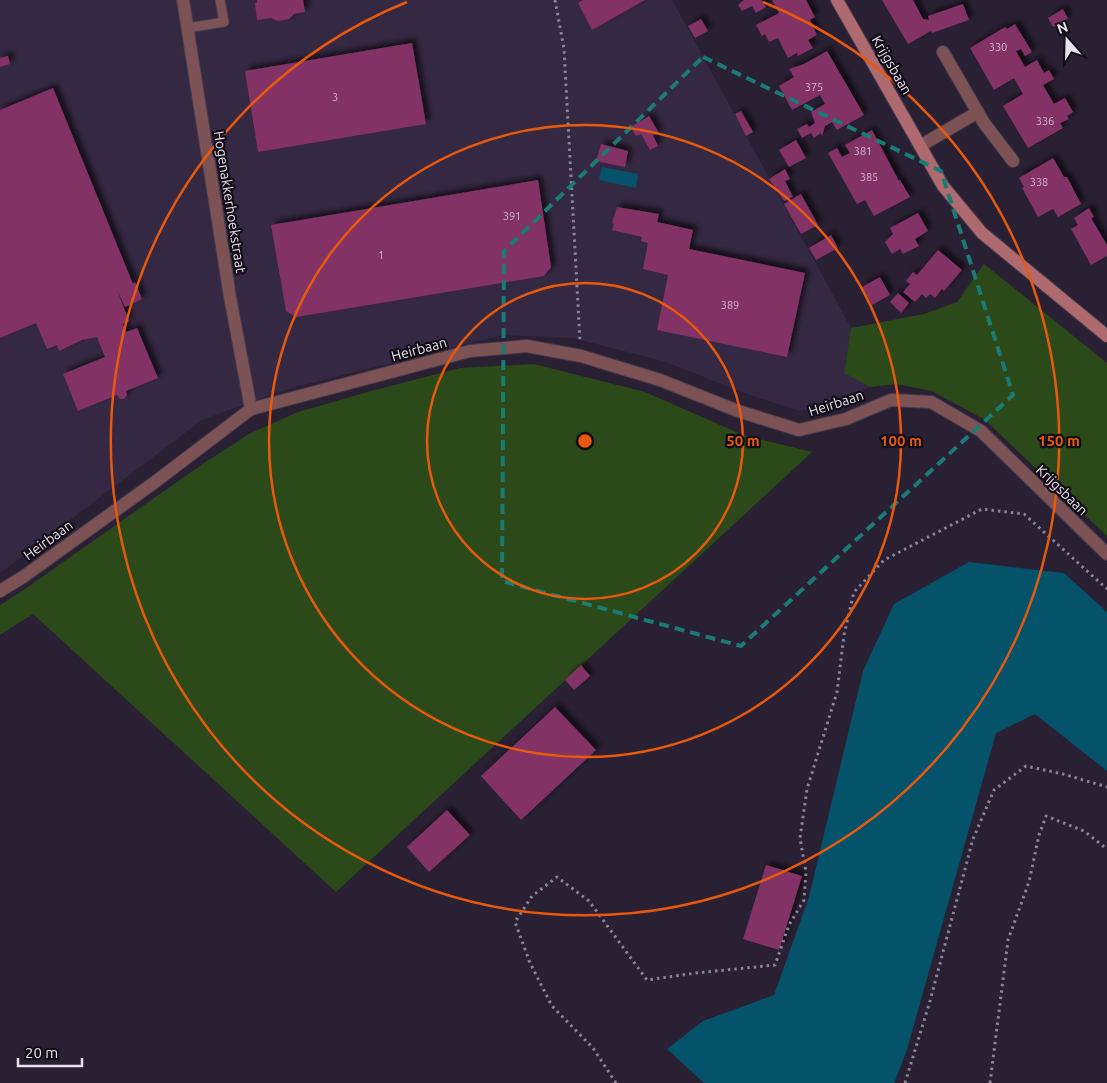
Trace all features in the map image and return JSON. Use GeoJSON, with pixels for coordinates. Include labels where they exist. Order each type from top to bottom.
{"type":"FeatureCollection","features":[{"type":"Feature","properties":{"kind":"main road","name":"Krijgsbaan"},"geometry":{"type":"LineString","coordinates":[[837,0],[943,186],[982,233],[1107,336]]}},
{"type":"Feature","properties":{"kind":"street","name":"Hogenakkerhoekstraat"},"geometry":{"type":"LineString","coordinates":[[183,0],[230,297],[251,409]]}},
{"type":"Feature","properties":{"kind":"street"},"geometry":{"type":"LineString","coordinates":[[943,52],[984,123],[1013,161]]}},
{"type":"Feature","properties":{"kind":"street"},"geometry":{"type":"LineString","coordinates":[[920,146],[978,112]]}},
{"type":"Feature","properties":{"kind":"street","name":"Heirbaan"},"geometry":{"type":"LineString","coordinates":[[0,591],[23,577],[155,482],[251,409],[470,351],[527,346],[581,356],[660,380],[738,410],[799,430],[846,419],[891,400]]}},
{"type":"Feature","properties":{"kind":"street","name":"Krijgsbaan"},"geometry":{"type":"LineString","coordinates":[[891,400],[931,402],[981,431],[1107,554]]}},
{"type":"Feature","properties":{"kind":"lane"},"geometry":{"type":"LineString","coordinates":[[187,28],[224,22],[220,0]]}},
{"type":"Feature","properties":{"kind":"path"},"geometry":{"type":"LineString","coordinates":[[555,0],[564,49],[581,356]]}},
{"type":"Feature","properties":{"kind":"path"},"geometry":{"type":"LineString","coordinates":[[616,1083],[594,1048],[552,1006],[530,962],[515,922],[532,896],[557,877],[589,901],[647,980],[696,972],[775,965],[789,925],[804,900],[806,872],[800,838],[807,790],[837,692],[844,635],[854,592],[884,560],[982,508],[1024,514],[1107,589]]}},
{"type":"Feature","properties":{"kind":"path"},"geometry":{"type":"LineString","coordinates":[[905,1083],[930,1001],[973,839],[994,790],[1026,766],[1063,774],[1107,788]]}},
{"type":"Feature","properties":{"kind":"path"},"geometry":{"type":"LineString","coordinates":[[990,1083],[1008,940],[1029,882],[1039,835],[1046,816],[1084,831],[1107,849]]}},
{"type":"Feature","properties":{"kind":"highlighted area"},"geometry":{"type":"Polygon","coordinates":[[[703,57],[941,171],[1013,395],[741,646],[502,581],[504,251],[703,57]]]}},
{"type":"Feature","properties":{"kind":"shaded area"},"geometry":{"type":"Polygon","coordinates":[[[0,0],[672,0],[851,328],[844,373],[870,387],[840,401],[800,411],[744,393],[666,362],[573,338],[502,335],[288,389],[202,420],[0,573],[0,0]]]}},
{"type":"Feature","properties":{"kind":"green space"},"geometry":{"type":"Polygon","coordinates":[[[984,264],[1107,363],[1107,536],[985,420],[932,391],[896,384],[870,387],[844,373],[851,328],[924,314],[957,302],[984,264]]]}},
{"type":"Feature","properties":{"kind":"green space"},"geometry":{"type":"Polygon","coordinates":[[[534,364],[645,392],[743,435],[812,452],[336,892],[33,614],[0,635],[0,605],[204,463],[249,434],[298,412],[460,368],[534,364]]]}},
{"type":"Feature","properties":{"kind":"water"},"geometry":{"type":"Polygon","coordinates":[[[602,167],[638,174],[636,188],[599,180],[602,167]]]}},
{"type":"Feature","properties":{"kind":"water"},"geometry":{"type":"Polygon","coordinates":[[[969,562],[1064,573],[1107,612],[1107,771],[1035,714],[996,733],[906,1053],[894,1083],[704,1083],[667,1049],[703,1021],[774,995],[809,897],[863,671],[894,604],[969,562]]]}},
{"type":"Feature","properties":{"kind":"building"},"geometry":{"type":"Polygon","coordinates":[[[257,0],[303,0],[305,12],[294,14],[289,19],[278,21],[271,18],[257,20],[255,3],[257,3],[257,0]]]}},
{"type":"Feature","properties":{"kind":"building"},"geometry":{"type":"Polygon","coordinates":[[[583,0],[645,0],[592,30],[578,3],[583,0]]]}},
{"type":"Feature","properties":{"kind":"building"},"geometry":{"type":"Polygon","coordinates":[[[744,0],[762,0],[766,7],[756,13],[752,6],[742,11],[738,5],[744,0]]]}},
{"type":"Feature","properties":{"kind":"building"},"geometry":{"type":"Polygon","coordinates":[[[772,0],[806,0],[815,17],[810,20],[817,35],[808,40],[813,48],[798,56],[797,53],[788,58],[778,38],[769,42],[765,34],[762,36],[756,25],[779,13],[772,0]]]}},
{"type":"Feature","properties":{"kind":"building"},"geometry":{"type":"Polygon","coordinates":[[[882,0],[913,0],[923,19],[929,20],[928,16],[963,4],[969,20],[932,33],[931,31],[908,44],[882,0]]]}},
{"type":"Feature","properties":{"kind":"building"},"geometry":{"type":"Polygon","coordinates":[[[1063,9],[1068,19],[1053,27],[1048,18],[1063,9]]]}},
{"type":"Feature","properties":{"kind":"building"},"geometry":{"type":"Polygon","coordinates":[[[701,19],[708,31],[695,38],[688,26],[701,19]]]}},
{"type":"Feature","properties":{"kind":"building"},"geometry":{"type":"Polygon","coordinates":[[[1015,24],[1032,52],[1025,56],[1021,49],[1016,51],[1025,67],[1037,60],[1044,73],[1049,70],[1054,79],[1043,85],[1054,104],[1065,98],[1073,112],[1067,116],[1069,119],[1060,123],[1063,128],[1028,148],[1003,106],[1023,94],[1014,78],[994,90],[970,48],[1005,27],[1007,29],[1015,24]]]}},
{"type":"Feature","properties":{"kind":"building"},"geometry":{"type":"Polygon","coordinates":[[[412,43],[426,124],[258,152],[245,71],[412,43]]]}},
{"type":"Feature","properties":{"kind":"building"},"geometry":{"type":"Polygon","coordinates":[[[827,51],[864,115],[837,130],[832,122],[825,126],[822,136],[821,133],[814,138],[811,133],[802,138],[797,129],[807,124],[809,127],[815,123],[811,112],[825,104],[820,95],[792,110],[779,86],[794,77],[789,69],[804,64],[827,51]]]}},
{"type":"Feature","properties":{"kind":"building"},"geometry":{"type":"Polygon","coordinates":[[[8,56],[10,64],[0,67],[0,58],[8,56]]]}},
{"type":"Feature","properties":{"kind":"building"},"geometry":{"type":"Polygon","coordinates":[[[53,88],[133,284],[135,282],[142,299],[125,307],[117,290],[129,321],[123,324],[126,332],[137,328],[158,378],[126,391],[127,395],[124,399],[120,399],[117,395],[78,411],[63,374],[105,357],[97,337],[82,340],[59,351],[57,345],[47,349],[36,323],[0,338],[0,110],[53,88]]]}},
{"type":"Feature","properties":{"kind":"building"},"geometry":{"type":"Polygon","coordinates":[[[741,111],[753,132],[746,136],[735,114],[741,111]]]}},
{"type":"Feature","properties":{"kind":"building"},"geometry":{"type":"Polygon","coordinates":[[[649,116],[659,133],[653,135],[658,146],[650,150],[641,134],[636,136],[631,127],[649,116]]]}},
{"type":"Feature","properties":{"kind":"building"},"geometry":{"type":"Polygon","coordinates":[[[872,130],[899,181],[910,197],[874,216],[865,200],[857,204],[828,153],[837,148],[842,157],[850,153],[845,145],[872,130]]]}},
{"type":"Feature","properties":{"kind":"building"},"geometry":{"type":"Polygon","coordinates":[[[796,140],[806,158],[789,167],[779,150],[796,140]]]}},
{"type":"Feature","properties":{"kind":"building"},"geometry":{"type":"Polygon","coordinates":[[[601,144],[628,151],[625,167],[596,161],[601,144]]]}},
{"type":"Feature","properties":{"kind":"building"},"geometry":{"type":"Polygon","coordinates":[[[1053,158],[1064,177],[1067,177],[1081,204],[1058,217],[1053,209],[1038,217],[1022,188],[1024,187],[1019,178],[1053,158]]]}},
{"type":"Feature","properties":{"kind":"building"},"geometry":{"type":"Polygon","coordinates":[[[785,169],[790,179],[785,181],[793,197],[784,201],[769,179],[785,169]]]}},
{"type":"Feature","properties":{"kind":"building"},"geometry":{"type":"Polygon","coordinates":[[[538,180],[551,267],[544,276],[296,317],[286,311],[271,225],[538,180]]]}},
{"type":"Feature","properties":{"kind":"building"},"geometry":{"type":"Polygon","coordinates":[[[801,194],[818,225],[801,234],[784,204],[801,194]]]}},
{"type":"Feature","properties":{"kind":"building"},"geometry":{"type":"Polygon","coordinates":[[[617,207],[659,214],[657,222],[693,230],[689,249],[805,273],[787,357],[657,330],[668,275],[643,269],[648,243],[641,241],[642,237],[612,230],[617,207]]]}},
{"type":"Feature","properties":{"kind":"building"},"geometry":{"type":"Polygon","coordinates":[[[1089,208],[1094,217],[1091,218],[1107,245],[1107,256],[1091,265],[1071,229],[1078,225],[1074,218],[1089,208]]]}},
{"type":"Feature","properties":{"kind":"building"},"geometry":{"type":"Polygon","coordinates":[[[918,213],[928,231],[915,239],[919,246],[903,254],[900,249],[892,254],[885,242],[893,234],[890,228],[918,213]]]}},
{"type":"Feature","properties":{"kind":"building"},"geometry":{"type":"Polygon","coordinates":[[[831,235],[838,248],[816,260],[809,248],[831,235]]]}},
{"type":"Feature","properties":{"kind":"building"},"geometry":{"type":"Polygon","coordinates":[[[938,250],[962,270],[944,291],[942,289],[935,298],[930,294],[926,298],[922,294],[915,302],[903,292],[910,284],[906,281],[913,272],[917,275],[938,250]]]}},
{"type":"Feature","properties":{"kind":"building"},"geometry":{"type":"Polygon","coordinates":[[[880,277],[890,295],[872,305],[862,287],[880,277]]]}},
{"type":"Feature","properties":{"kind":"building"},"geometry":{"type":"Polygon","coordinates":[[[898,293],[909,303],[901,313],[890,302],[898,293]]]}},
{"type":"Feature","properties":{"kind":"building"},"geometry":{"type":"Polygon","coordinates":[[[581,665],[590,676],[574,690],[565,680],[581,665]]]}},
{"type":"Feature","properties":{"kind":"building"},"geometry":{"type":"Polygon","coordinates":[[[555,707],[596,750],[521,820],[481,776],[555,707]]]}},
{"type":"Feature","properties":{"kind":"building"},"geometry":{"type":"Polygon","coordinates":[[[447,810],[470,835],[429,872],[407,847],[447,810]]]}},
{"type":"Feature","properties":{"kind":"building"},"geometry":{"type":"Polygon","coordinates":[[[766,865],[802,876],[779,950],[743,939],[766,865]]]}}]}
